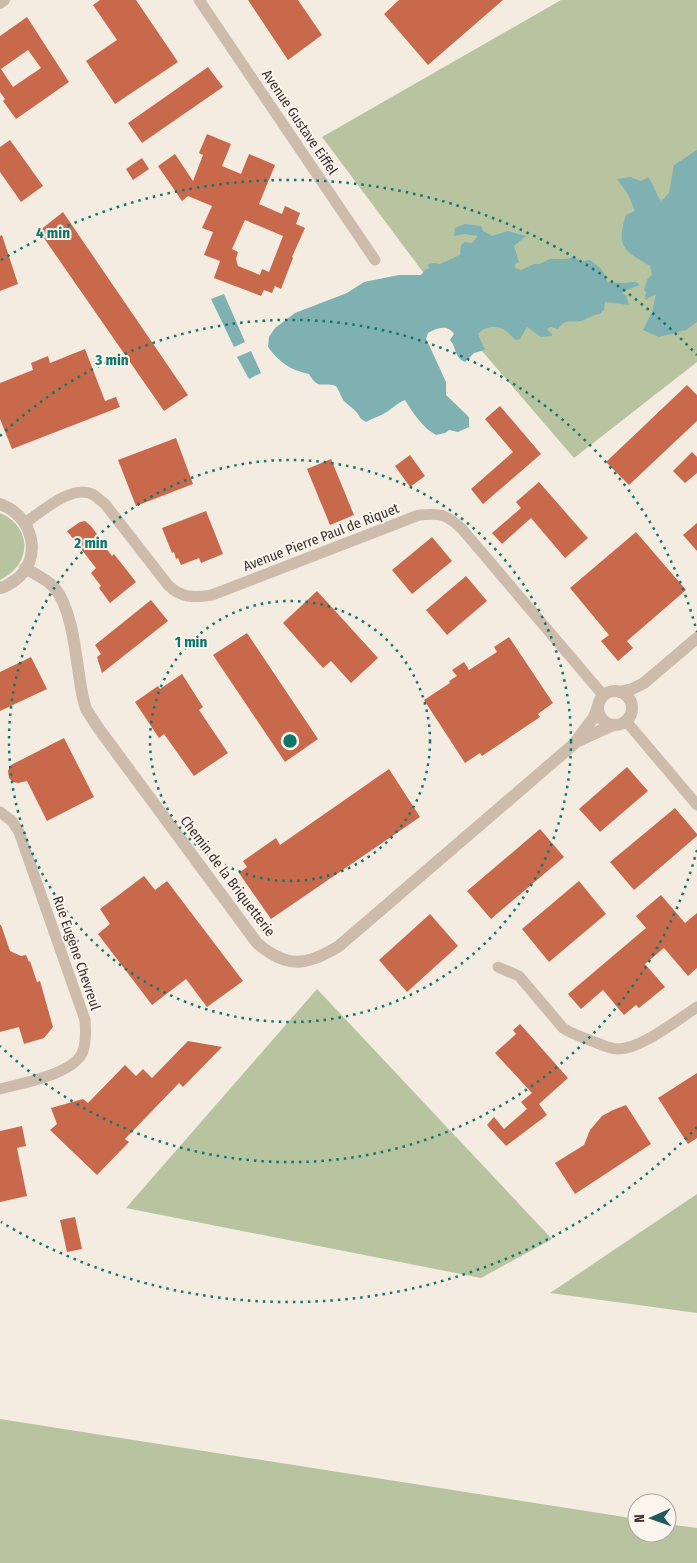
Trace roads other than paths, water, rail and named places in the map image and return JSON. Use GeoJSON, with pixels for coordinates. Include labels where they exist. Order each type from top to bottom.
{"type":"FeatureCollection","features":[{"type":"Feature","properties":{"kind":"street"},"geometry":{"type":"LineString","coordinates":[[0,3],[4,0]]}},
{"type":"Feature","properties":{"kind":"street","name":"Avenue Gustave Eiffel"},"geometry":{"type":"LineString","coordinates":[[199,0],[375,260]]}},
{"type":"Feature","properties":{"kind":"street","name":"Avenue Pierre Paul de Riquet"},"geometry":{"type":"LineString","coordinates":[[26,523],[62,497],[81,492],[91,493],[105,504],[168,585],[175,592],[195,598],[212,595],[420,515],[436,514],[450,518],[462,529],[600,701]]}},
{"type":"Feature","properties":{"kind":"street"},"geometry":{"type":"LineString","coordinates":[[0,504],[15,511],[26,523],[30,532],[32,555],[22,576],[5,587],[0,588]]}},
{"type":"Feature","properties":{"kind":"street","name":"Chemin de la Briquetterie"},"geometry":{"type":"LineString","coordinates":[[25,568],[46,580],[54,588],[61,600],[71,627],[86,709],[99,729],[257,943],[270,954],[290,961],[310,961],[325,955],[339,946],[574,744],[596,732],[618,726],[626,721]]}},
{"type":"Feature","properties":{"kind":"street"},"geometry":{"type":"LineString","coordinates":[[613,726],[603,721],[600,716],[600,701],[608,692],[620,692],[644,683],[697,638]]}},
{"type":"Feature","properties":{"kind":"street"},"geometry":{"type":"LineString","coordinates":[[644,683],[632,708],[632,713],[626,721],[697,805]]}},
{"type":"Feature","properties":{"kind":"street"},"geometry":{"type":"LineString","coordinates":[[620,692],[629,698],[632,708]]}},
{"type":"Feature","properties":{"kind":"street","name":"Chemin de la Briquetterie"},"geometry":{"type":"LineString","coordinates":[[574,744],[594,717],[600,701]]}},
{"type":"Feature","properties":{"kind":"street","name":"Rue Eugène Chevreul"},"geometry":{"type":"LineString","coordinates":[[0,812],[12,821],[20,832],[85,1020],[86,1037],[83,1052],[75,1063],[60,1072],[0,1089]]}},
{"type":"Feature","properties":{"kind":"street"},"geometry":{"type":"LineString","coordinates":[[498,967],[519,976],[563,1028],[570,1033],[609,1048],[631,1047],[641,1043],[697,1007]]}},
{"type":"Feature","properties":{"kind":"water"},"geometry":{"type":"Polygon","coordinates":[[[697,150],[697,322],[686,330],[659,337],[643,330],[652,312],[656,294],[645,300],[646,292],[644,290],[647,280],[652,274],[650,266],[633,256],[622,241],[626,215],[635,211],[628,194],[617,179],[630,177],[641,181],[648,177],[661,201],[669,193],[674,165],[697,150]]]}},
{"type":"Feature","properties":{"kind":"water"},"geometry":{"type":"Polygon","coordinates":[[[465,224],[481,226],[483,231],[492,236],[508,231],[526,236],[514,246],[519,262],[515,264],[515,268],[521,270],[550,259],[575,257],[580,262],[590,260],[597,265],[603,271],[607,282],[636,282],[640,285],[624,291],[622,294],[626,295],[629,305],[605,302],[604,310],[600,314],[582,320],[565,322],[558,329],[551,327],[547,329],[552,336],[541,337],[527,327],[520,339],[516,340],[503,329],[496,327],[486,328],[478,334],[485,350],[474,353],[465,362],[459,358],[450,340],[454,334],[451,331],[442,328],[428,333],[426,339],[446,382],[446,395],[469,417],[469,427],[458,432],[449,430],[436,435],[431,432],[415,415],[405,400],[366,422],[344,401],[336,386],[318,384],[309,374],[286,365],[268,347],[269,337],[275,328],[295,313],[347,293],[364,282],[399,275],[421,275],[429,268],[428,264],[440,264],[460,255],[461,245],[465,242],[472,243],[478,236],[464,234],[454,236],[455,228],[465,224]]]}},
{"type":"Feature","properties":{"kind":"water"},"geometry":{"type":"Polygon","coordinates":[[[224,294],[245,342],[234,347],[211,299],[224,294]]]}},
{"type":"Feature","properties":{"kind":"water"},"geometry":{"type":"Polygon","coordinates":[[[251,351],[261,373],[249,379],[237,357],[251,351]]]}}]}
